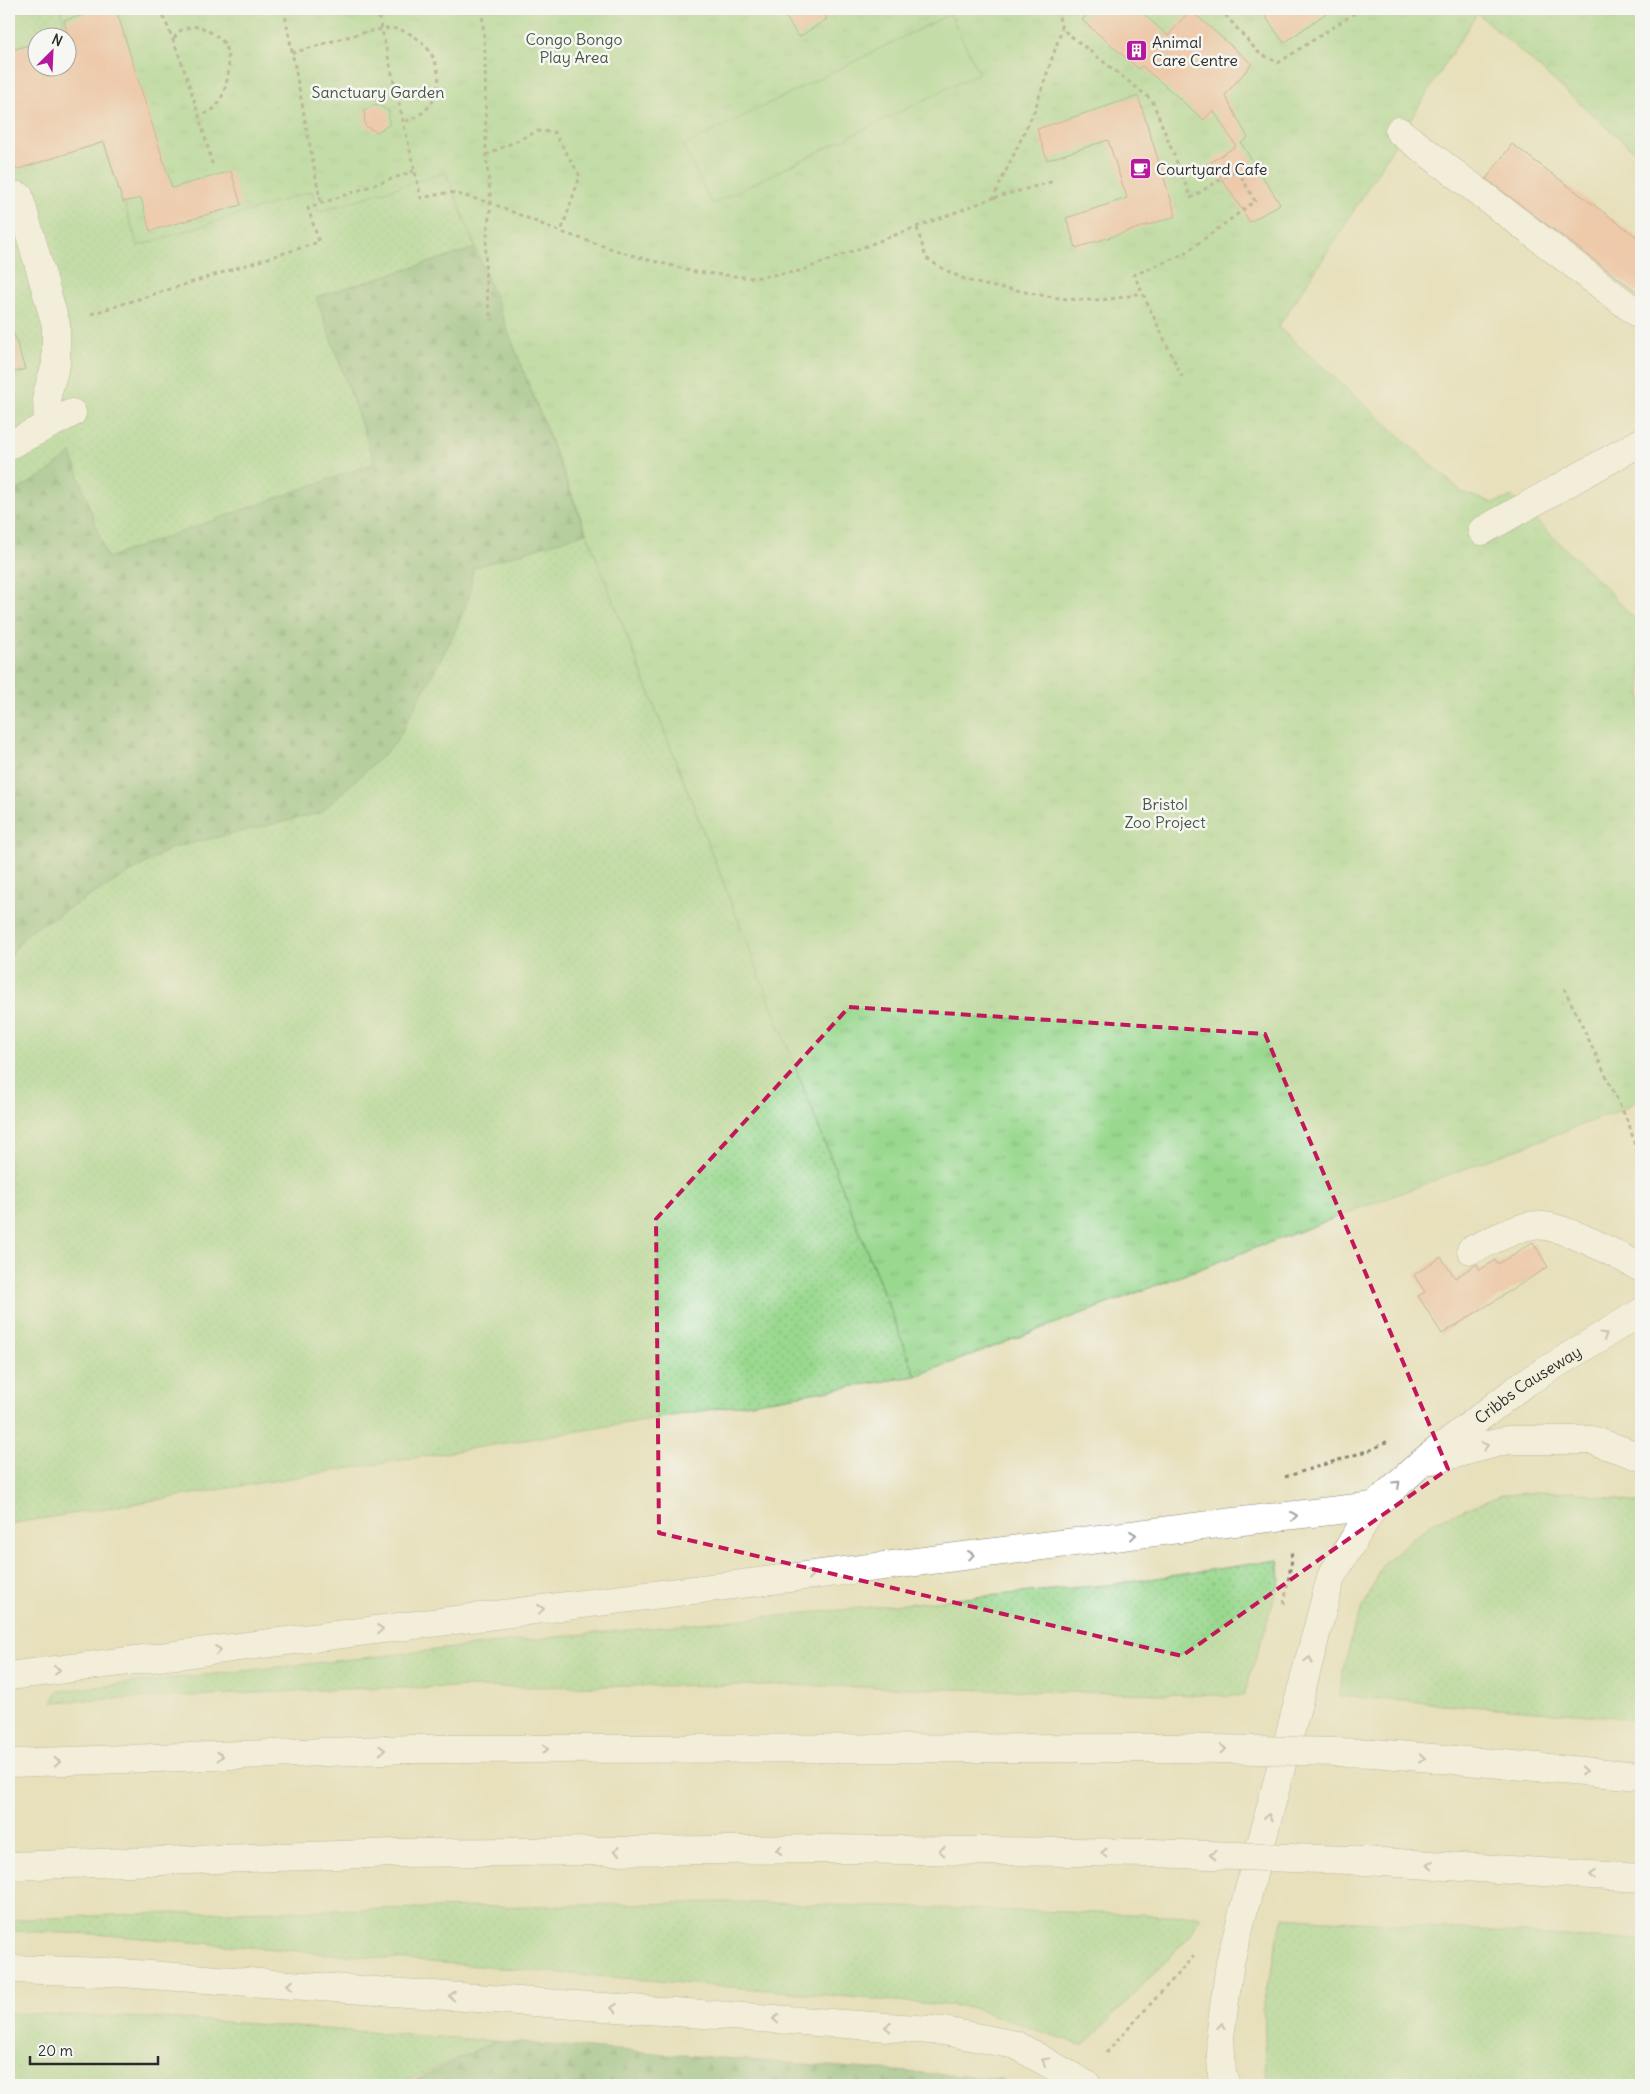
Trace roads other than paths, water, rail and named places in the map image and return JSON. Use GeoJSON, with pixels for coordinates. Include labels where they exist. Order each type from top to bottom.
{"type":"FeatureCollection","features":[{"type":"Feature","properties":{"kind":"main road"},"geometry":{"type":"LineString","coordinates":[[1399,131],[1641,316]]}},
{"type":"Feature","properties":{"kind":"main road"},"geometry":{"type":"LineString","coordinates":[[19,196],[56,325],[56,364],[47,394],[48,425]]}},
{"type":"Feature","properties":{"kind":"main road"},"geometry":{"type":"LineString","coordinates":[[9,445],[72,413]]}},
{"type":"Feature","properties":{"kind":"main road"},"geometry":{"type":"LineString","coordinates":[[1482,531],[1641,442]]}},
{"type":"Feature","properties":{"kind":"main road"},"geometry":{"type":"LineString","coordinates":[[1471,1250],[1529,1226],[1553,1228],[1560,1229],[1609,1250],[1641,1268]]}},
{"type":"Feature","properties":{"kind":"main road","name":"Cribbs Causeway"},"geometry":{"type":"LineString","coordinates":[[1222,2082],[1220,2037],[1230,1962],[1331,1577],[1374,1506],[1421,1463],[1522,1385],[1641,1312]]}},
{"type":"Feature","properties":{"kind":"main road"},"geometry":{"type":"LineString","coordinates":[[1421,1463],[1508,1440],[1592,1440],[1641,1457]]}},
{"type":"Feature","properties":{"kind":"main road"},"geometry":{"type":"LineString","coordinates":[[9,1676],[1374,1506]]}},
{"type":"Feature","properties":{"kind":"main road"},"geometry":{"type":"LineString","coordinates":[[9,1763],[412,1749],[1174,1748],[1374,1753],[1641,1776]]}},
{"type":"Feature","properties":{"kind":"main road"},"geometry":{"type":"LineString","coordinates":[[9,1866],[416,1853],[824,1849],[1153,1853],[1349,1860],[1641,1878]]}},
{"type":"Feature","properties":{"kind":"main road"},"geometry":{"type":"LineString","coordinates":[[9,1969],[107,1972],[944,2031],[1016,2045],[1087,2085]]}},
{"type":"Feature","properties":{"kind":"place","name":"Animal Care Centre"},"geometry":{"type":"Point","coordinates":[1136,51]}},
{"type":"Feature","properties":{"kind":"place","name":"Courtyard Cafe"},"geometry":{"type":"Point","coordinates":[1140,169]}},
{"type":"Feature","properties":{"kind":"park label","name":"Congo Bongo Play Area"},"geometry":{"type":"Point","coordinates":[574,48]}},
{"type":"Feature","properties":{"kind":"park label","name":"Sanctuary Garden"},"geometry":{"type":"Point","coordinates":[378,92]}},
{"type":"Feature","properties":{"kind":"park label","name":"Bristol Zoo Project"},"geometry":{"type":"Point","coordinates":[1165,813]}}]}
